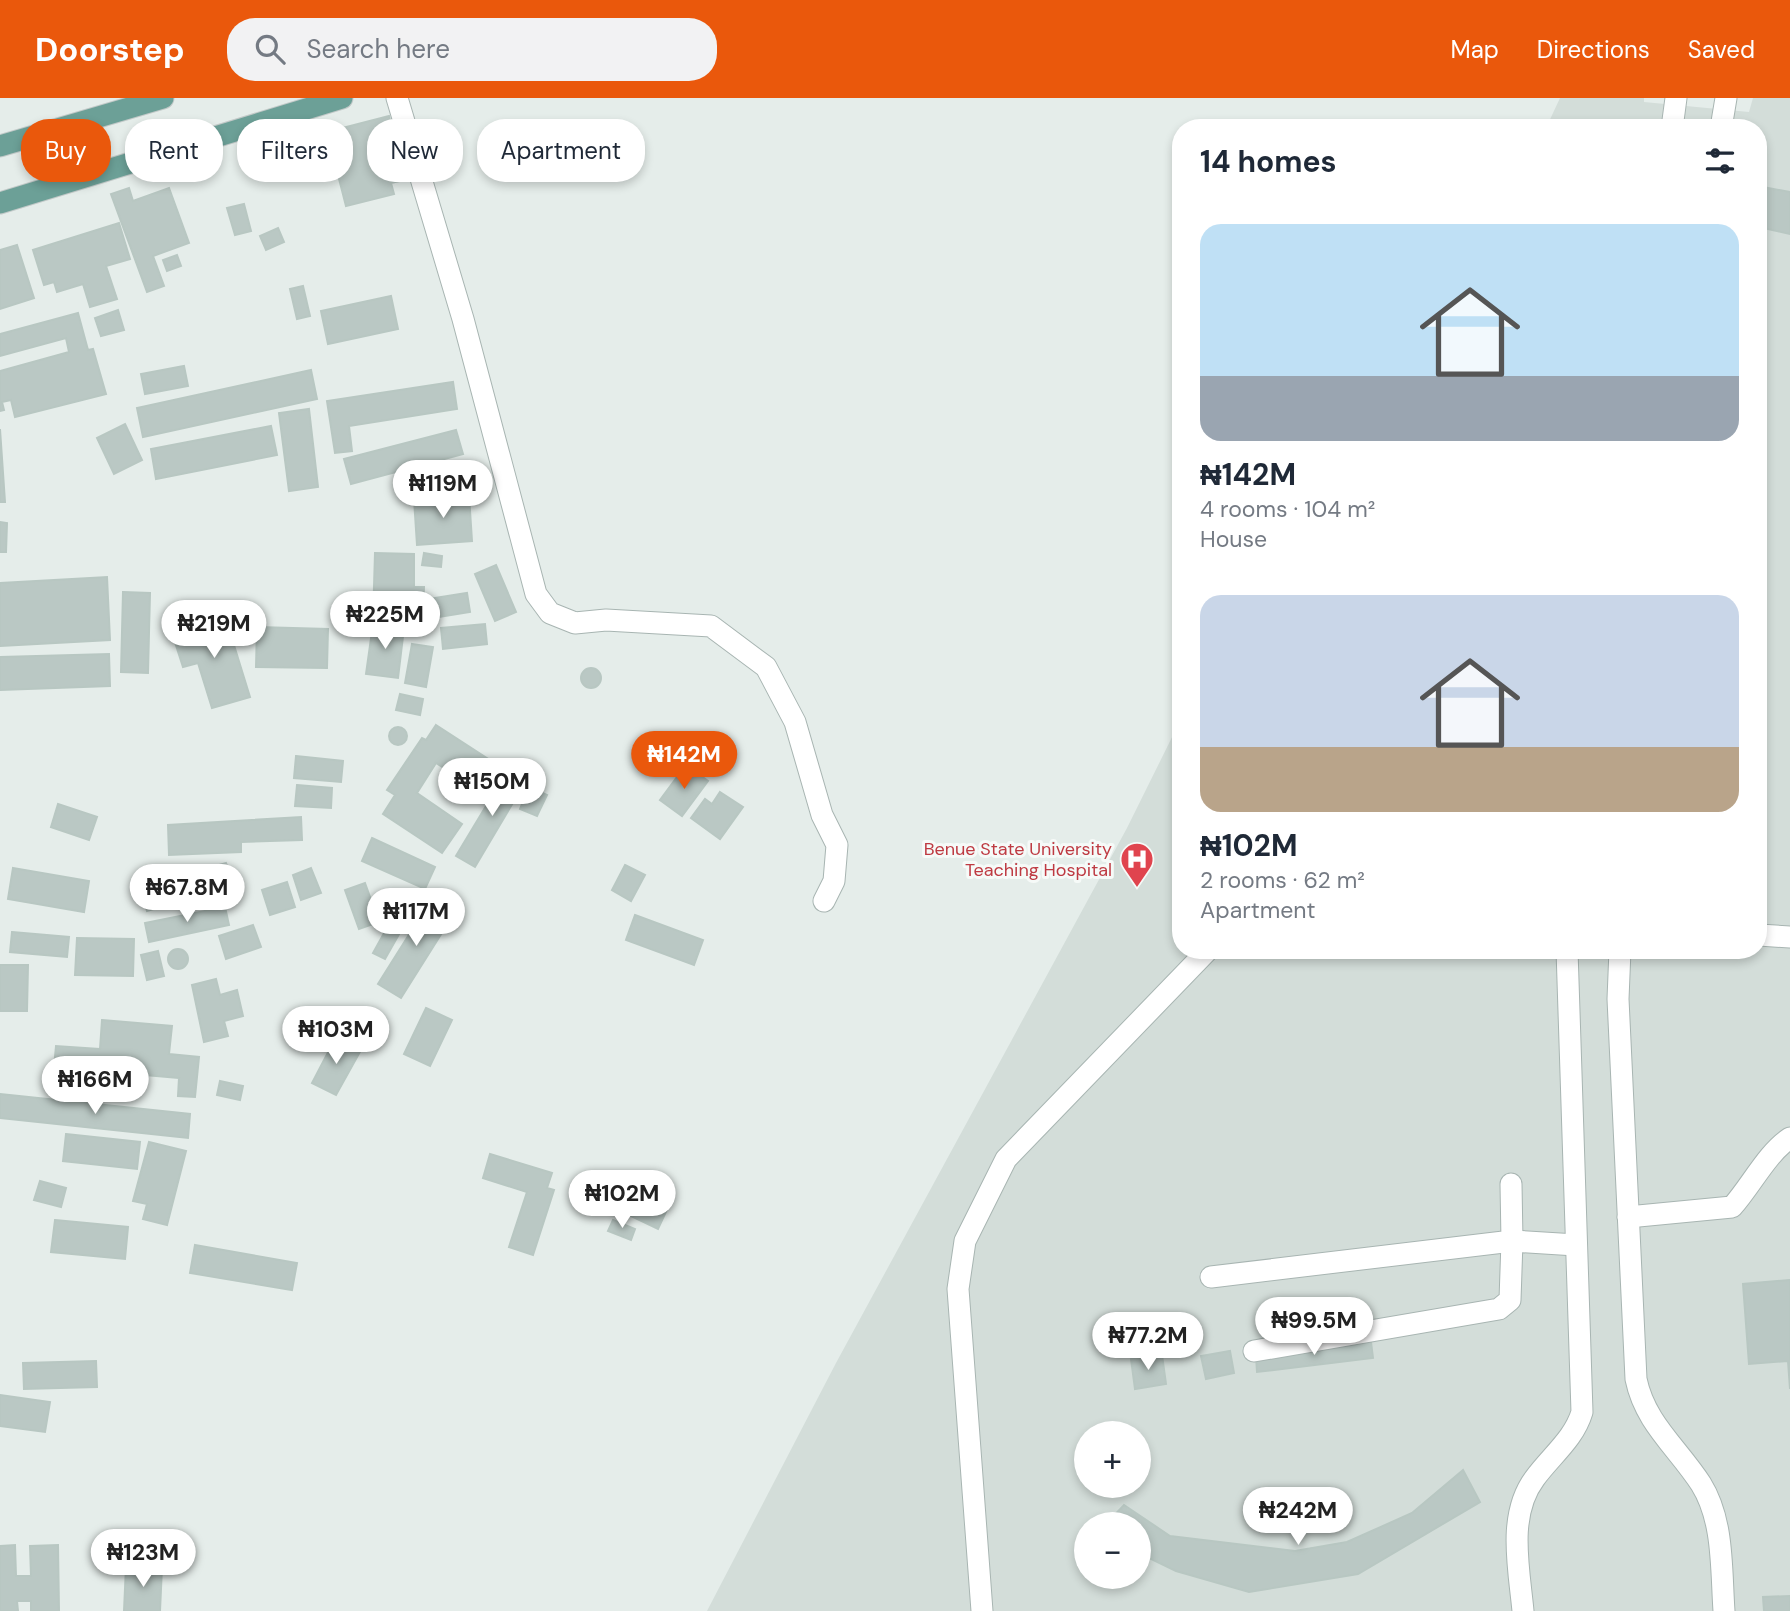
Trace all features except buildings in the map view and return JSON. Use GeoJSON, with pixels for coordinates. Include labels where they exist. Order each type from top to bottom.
{"type":"FeatureCollection","features":[{"type":"Feature","properties":{"kind":"main road"},"geometry":{"type":"LineString","coordinates":[[0,146],[163,98]]}},
{"type":"Feature","properties":{"kind":"main road"},"geometry":{"type":"LineString","coordinates":[[0,203],[342,98]]}},
{"type":"Feature","properties":{"kind":"street"},"geometry":{"type":"LineString","coordinates":[[397,98],[463,319],[536,594],[550,613],[575,623],[606,620],[711,626],[766,667],[795,722],[822,815],[837,845],[834,881],[824,901]]}},
{"type":"Feature","properties":{"kind":"street"},"geometry":{"type":"LineString","coordinates":[[1673,119],[1676,98]]}},
{"type":"Feature","properties":{"kind":"street"},"geometry":{"type":"LineString","coordinates":[[1722,119],[1726,98]]}},
{"type":"Feature","properties":{"kind":"street"},"geometry":{"type":"LineString","coordinates":[[1767,936],[1790,937]]}},
{"type":"Feature","properties":{"kind":"street"},"geometry":{"type":"LineString","coordinates":[[982,1611],[958,1289],[965,1241],[1006,1159],[1199,959]]}},
{"type":"Feature","properties":{"kind":"street"},"geometry":{"type":"LineString","coordinates":[[1522,1611],[1516,1528],[1532,1480],[1577,1428],[1582,1412],[1567,959]]}},
{"type":"Feature","properties":{"kind":"street"},"geometry":{"type":"LineString","coordinates":[[1620,959],[1618,999],[1628,1217],[1640,1399],[1652,1424],[1702,1485],[1717,1520],[1724,1611]]}},
{"type":"Feature","properties":{"kind":"street"},"geometry":{"type":"LineString","coordinates":[[1628,1217],[1732,1207],[1751,1187],[1780,1144],[1790,1138]]}},
{"type":"Feature","properties":{"kind":"street"},"geometry":{"type":"LineString","coordinates":[[1254,1350],[1499,1309],[1510,1300],[1511,1184]]}},
{"type":"Feature","properties":{"kind":"street"},"geometry":{"type":"LineString","coordinates":[[1211,1277],[1512,1241],[1576,1245]]}},
{"type":"Feature","properties":{"kind":"shaded area","name":"Benue State University Teaching Hospital"},"geometry":{"type":"Polygon","coordinates":[[[1560,98],[1644,98],[1644,102],[1749,112],[1753,98],[1790,98],[1790,1611],[707,1611],[836,1363],[1127,828],[1172,737],[1172,959],[1767,959],[1767,119],[1550,119],[1560,98]]]}},
{"type":"Feature","properties":{"kind":"place","name":"Benue State University Teaching Hospital"},"geometry":{"type":"Point","coordinates":[1137,889]}}]}
